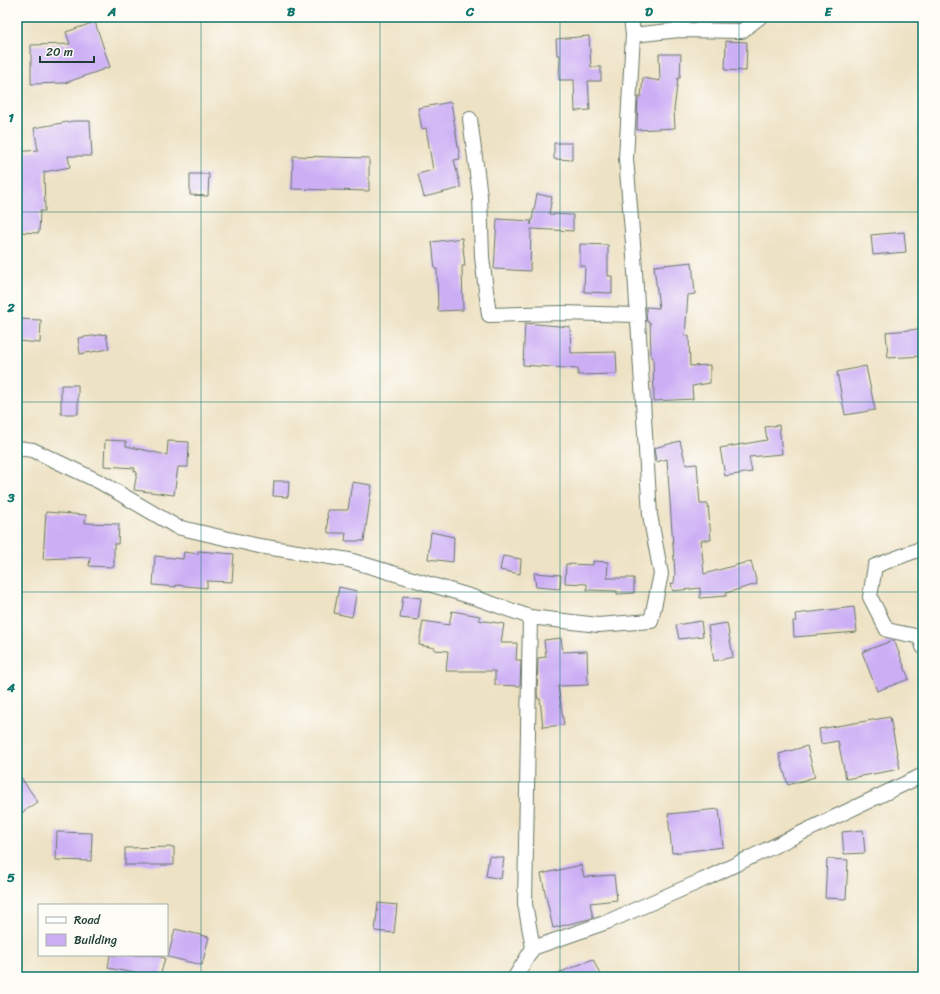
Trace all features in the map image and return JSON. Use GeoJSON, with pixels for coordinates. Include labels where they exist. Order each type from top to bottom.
{"type":"FeatureCollection","features":[{"type":"Feature","properties":{"kind":"street"},"geometry":{"type":"LineString","coordinates":[[17,448],[33,450],[100,482],[177,526],[259,546],[349,560],[476,598],[530,618],[598,625],[651,621],[661,574],[650,515],[634,256],[626,158],[633,35],[631,17]]}},
{"type":"Feature","properties":{"kind":"street"},"geometry":{"type":"LineString","coordinates":[[633,35],[679,30],[742,31],[760,17]]}},
{"type":"Feature","properties":{"kind":"street"},"geometry":{"type":"LineString","coordinates":[[470,119],[480,196],[482,257],[489,315],[562,313],[637,315]]}},
{"type":"Feature","properties":{"kind":"street"},"geometry":{"type":"LineString","coordinates":[[923,548],[875,566],[870,597],[887,630],[920,637],[923,647]]}},
{"type":"Feature","properties":{"kind":"street"},"geometry":{"type":"LineString","coordinates":[[530,618],[525,904],[533,948]]}},
{"type":"Feature","properties":{"kind":"street"},"geometry":{"type":"LineString","coordinates":[[516,977],[533,948],[607,922],[689,886],[923,775]]}},
{"type":"Feature","properties":{"kind":"building"},"geometry":{"type":"Polygon","coordinates":[[[95,22],[110,67],[65,83],[31,84],[31,45],[70,44],[66,32],[95,22]]]}},
{"type":"Feature","properties":{"kind":"building"},"geometry":{"type":"Polygon","coordinates":[[[589,36],[591,67],[601,67],[601,81],[588,81],[590,110],[575,111],[574,80],[559,80],[560,55],[557,55],[556,39],[589,36]]]}},
{"type":"Feature","properties":{"kind":"building"},"geometry":{"type":"Polygon","coordinates":[[[726,41],[747,42],[746,71],[725,70],[726,41]]]}},
{"type":"Feature","properties":{"kind":"building"},"geometry":{"type":"Polygon","coordinates":[[[659,54],[681,54],[680,78],[678,78],[674,110],[675,128],[637,130],[638,97],[641,97],[643,78],[660,81],[659,54]]]}},
{"type":"Feature","properties":{"kind":"building"},"geometry":{"type":"Polygon","coordinates":[[[451,102],[460,159],[454,160],[461,188],[424,197],[418,174],[433,170],[426,128],[422,129],[418,108],[451,102]]]}},
{"type":"Feature","properties":{"kind":"building"},"geometry":{"type":"Polygon","coordinates":[[[73,121],[90,121],[92,156],[68,156],[70,167],[44,172],[45,211],[40,211],[39,233],[17,232],[17,152],[38,150],[34,128],[73,121]]]}},
{"type":"Feature","properties":{"kind":"building"},"geometry":{"type":"Polygon","coordinates":[[[554,143],[572,143],[572,160],[554,159],[554,143]]]}},
{"type":"Feature","properties":{"kind":"building"},"geometry":{"type":"Polygon","coordinates":[[[293,156],[369,158],[369,191],[292,189],[293,156]]]}},
{"type":"Feature","properties":{"kind":"building"},"geometry":{"type":"Polygon","coordinates":[[[190,174],[209,174],[208,196],[190,195],[190,174]]]}},
{"type":"Feature","properties":{"kind":"building"},"geometry":{"type":"Polygon","coordinates":[[[537,194],[552,197],[549,214],[573,215],[573,231],[531,229],[530,271],[494,269],[497,219],[531,221],[531,225],[537,194]]]}},
{"type":"Feature","properties":{"kind":"building"},"geometry":{"type":"Polygon","coordinates":[[[904,232],[906,252],[873,255],[871,235],[904,232]]]}},
{"type":"Feature","properties":{"kind":"building"},"geometry":{"type":"Polygon","coordinates":[[[462,238],[465,266],[462,266],[463,310],[438,311],[437,269],[435,269],[432,242],[462,238]]]}},
{"type":"Feature","properties":{"kind":"building"},"geometry":{"type":"Polygon","coordinates":[[[580,244],[608,245],[608,276],[612,276],[612,293],[584,292],[585,266],[580,266],[580,244]]]}},
{"type":"Feature","properties":{"kind":"building"},"geometry":{"type":"Polygon","coordinates":[[[692,262],[695,294],[688,295],[685,336],[689,336],[690,366],[710,365],[710,383],[692,386],[693,399],[654,401],[653,357],[651,357],[650,322],[647,322],[646,307],[659,308],[654,266],[692,262]]]}},
{"type":"Feature","properties":{"kind":"building"},"geometry":{"type":"Polygon","coordinates":[[[17,319],[41,320],[40,343],[17,341],[17,319]]]}},
{"type":"Feature","properties":{"kind":"building"},"geometry":{"type":"Polygon","coordinates":[[[525,323],[570,327],[571,353],[616,352],[617,374],[578,375],[578,369],[523,365],[525,323]]]}},
{"type":"Feature","properties":{"kind":"building"},"geometry":{"type":"Polygon","coordinates":[[[921,329],[923,356],[888,358],[886,332],[921,329]]]}},
{"type":"Feature","properties":{"kind":"building"},"geometry":{"type":"Polygon","coordinates":[[[106,334],[109,349],[80,354],[78,338],[106,334]]]}},
{"type":"Feature","properties":{"kind":"building"},"geometry":{"type":"Polygon","coordinates":[[[866,366],[875,410],[845,415],[837,372],[866,366]]]}},
{"type":"Feature","properties":{"kind":"building"},"geometry":{"type":"Polygon","coordinates":[[[61,385],[78,385],[78,414],[61,414],[61,385]]]}},
{"type":"Feature","properties":{"kind":"building"},"geometry":{"type":"Polygon","coordinates":[[[779,425],[782,454],[749,457],[752,472],[725,476],[720,448],[767,440],[765,427],[779,425]]]}},
{"type":"Feature","properties":{"kind":"building"},"geometry":{"type":"Polygon","coordinates":[[[105,440],[126,441],[126,446],[167,455],[168,441],[189,442],[188,467],[178,467],[174,495],[134,490],[137,472],[134,471],[135,468],[104,466],[105,440]]]}},
{"type":"Feature","properties":{"kind":"building"},"geometry":{"type":"Polygon","coordinates":[[[680,441],[686,465],[697,464],[700,504],[708,504],[711,540],[701,540],[704,574],[751,561],[757,584],[726,593],[726,596],[700,598],[700,588],[673,591],[671,584],[674,583],[675,574],[667,459],[656,462],[654,448],[680,441]]]}},
{"type":"Feature","properties":{"kind":"building"},"geometry":{"type":"Polygon","coordinates":[[[274,481],[289,481],[288,497],[273,496],[274,481]]]}},
{"type":"Feature","properties":{"kind":"building"},"geometry":{"type":"Polygon","coordinates":[[[352,482],[372,485],[364,541],[345,541],[346,533],[328,533],[327,510],[348,510],[352,482]]]}},
{"type":"Feature","properties":{"kind":"building"},"geometry":{"type":"Polygon","coordinates":[[[46,512],[86,515],[85,523],[119,524],[118,544],[114,544],[114,567],[89,566],[90,557],[43,559],[46,512]]]}},
{"type":"Feature","properties":{"kind":"building"},"geometry":{"type":"Polygon","coordinates":[[[431,532],[454,537],[453,562],[428,559],[431,532]]]}},
{"type":"Feature","properties":{"kind":"building"},"geometry":{"type":"Polygon","coordinates":[[[198,551],[234,554],[232,582],[207,581],[207,588],[176,585],[176,587],[153,585],[155,556],[183,559],[184,552],[198,554],[198,551]]]}},
{"type":"Feature","properties":{"kind":"building"},"geometry":{"type":"Polygon","coordinates":[[[503,556],[521,559],[520,574],[500,570],[503,556]]]}},
{"type":"Feature","properties":{"kind":"building"},"geometry":{"type":"Polygon","coordinates":[[[593,561],[608,562],[607,578],[634,578],[634,593],[617,594],[617,591],[587,590],[587,584],[565,583],[566,564],[593,565],[593,561]]]}},
{"type":"Feature","properties":{"kind":"building"},"geometry":{"type":"Polygon","coordinates":[[[534,573],[561,575],[560,589],[536,587],[534,573]]]}},
{"type":"Feature","properties":{"kind":"building"},"geometry":{"type":"Polygon","coordinates":[[[339,587],[357,591],[352,617],[334,613],[339,587]]]}},
{"type":"Feature","properties":{"kind":"building"},"geometry":{"type":"Polygon","coordinates":[[[403,596],[421,598],[418,620],[400,618],[403,596]]]}},
{"type":"Feature","properties":{"kind":"building"},"geometry":{"type":"Polygon","coordinates":[[[854,607],[857,632],[794,637],[793,621],[796,621],[795,614],[854,607]]]}},
{"type":"Feature","properties":{"kind":"building"},"geometry":{"type":"Polygon","coordinates":[[[452,611],[480,616],[479,620],[504,624],[501,643],[517,643],[516,660],[521,660],[520,686],[495,685],[495,671],[446,671],[448,651],[434,650],[435,648],[419,645],[423,621],[449,625],[452,611]]]}},
{"type":"Feature","properties":{"kind":"building"},"geometry":{"type":"Polygon","coordinates":[[[701,621],[703,636],[679,639],[676,625],[701,621]]]}},
{"type":"Feature","properties":{"kind":"building"},"geometry":{"type":"Polygon","coordinates":[[[727,623],[733,657],[714,661],[708,626],[727,623]]]}},
{"type":"Feature","properties":{"kind":"building"},"geometry":{"type":"Polygon","coordinates":[[[561,638],[563,652],[587,651],[588,685],[558,686],[564,725],[543,727],[540,699],[538,699],[537,694],[538,658],[546,657],[544,640],[561,638]]]}},
{"type":"Feature","properties":{"kind":"building"},"geometry":{"type":"Polygon","coordinates":[[[894,640],[909,679],[877,691],[862,652],[894,640]]]}},
{"type":"Feature","properties":{"kind":"building"},"geometry":{"type":"Polygon","coordinates":[[[890,717],[900,769],[846,779],[838,741],[821,744],[819,729],[890,717]]]}},
{"type":"Feature","properties":{"kind":"building"},"geometry":{"type":"Polygon","coordinates":[[[807,746],[815,777],[788,785],[779,754],[807,746]]]}},
{"type":"Feature","properties":{"kind":"building"},"geometry":{"type":"Polygon","coordinates":[[[17,772],[38,802],[17,816],[17,772]]]}},
{"type":"Feature","properties":{"kind":"building"},"geometry":{"type":"Polygon","coordinates":[[[719,809],[723,847],[672,853],[668,814],[719,809]]]}},
{"type":"Feature","properties":{"kind":"building"},"geometry":{"type":"Polygon","coordinates":[[[863,830],[865,853],[844,854],[842,832],[863,830]]]}},
{"type":"Feature","properties":{"kind":"building"},"geometry":{"type":"Polygon","coordinates":[[[57,832],[92,833],[91,861],[56,860],[57,832]]]}},
{"type":"Feature","properties":{"kind":"building"},"geometry":{"type":"Polygon","coordinates":[[[174,847],[174,865],[125,865],[125,848],[174,847]]]}},
{"type":"Feature","properties":{"kind":"building"},"geometry":{"type":"Polygon","coordinates":[[[489,856],[504,858],[501,879],[486,876],[489,856]]]}},
{"type":"Feature","properties":{"kind":"building"},"geometry":{"type":"Polygon","coordinates":[[[827,859],[848,860],[846,899],[825,898],[827,859]]]}},
{"type":"Feature","properties":{"kind":"building"},"geometry":{"type":"Polygon","coordinates":[[[581,865],[584,877],[614,875],[617,900],[590,903],[593,918],[553,928],[541,874],[581,865]]]}},
{"type":"Feature","properties":{"kind":"building"},"geometry":{"type":"Polygon","coordinates":[[[378,903],[397,905],[394,933],[375,931],[378,903]]]}},
{"type":"Feature","properties":{"kind":"building"},"geometry":{"type":"Polygon","coordinates":[[[175,929],[209,937],[202,965],[168,957],[175,929]]]}},
{"type":"Feature","properties":{"kind":"building"},"geometry":{"type":"Polygon","coordinates":[[[110,956],[158,956],[165,958],[160,977],[144,977],[145,975],[108,968],[110,956]]]}},
{"type":"Feature","properties":{"kind":"building"},"geometry":{"type":"Polygon","coordinates":[[[593,959],[601,977],[551,977],[551,976],[593,959]]]}}]}
